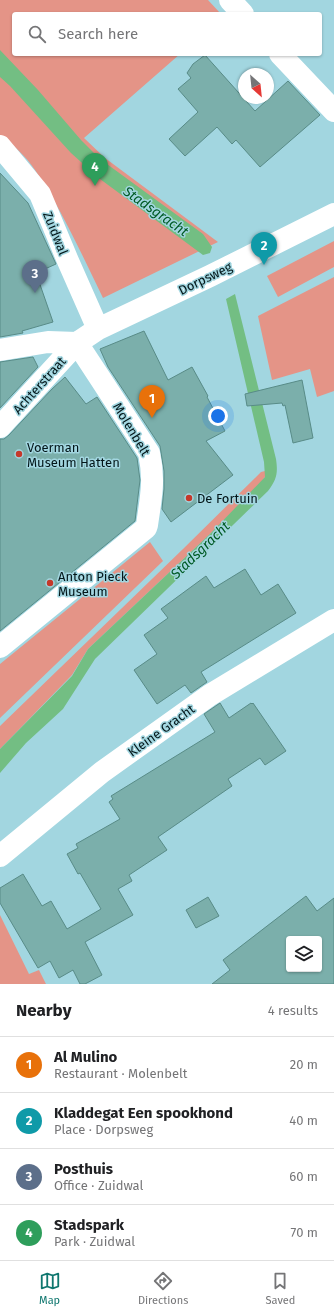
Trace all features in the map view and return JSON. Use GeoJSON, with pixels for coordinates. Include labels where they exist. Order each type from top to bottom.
{"type":"FeatureCollection","features":[{"type":"Feature","properties":{"kind":"street"},"geometry":{"type":"LineString","coordinates":[[230,0],[241,12]]}},
{"type":"Feature","properties":{"kind":"street"},"geometry":{"type":"LineString","coordinates":[[282,56],[334,112]]}},
{"type":"Feature","properties":{"kind":"street","name":"Zuidwal"},"geometry":{"type":"LineString","coordinates":[[0,146],[40,194],[98,329]]}},
{"type":"Feature","properties":{"kind":"street","name":"Dorpsweg"},"geometry":{"type":"LineString","coordinates":[[77,343],[98,329],[210,276],[334,214]]}},
{"type":"Feature","properties":{"kind":"street"},"geometry":{"type":"LineString","coordinates":[[0,350],[48,342],[77,343]]}},
{"type":"Feature","properties":{"kind":"street","name":"Achterstraat"},"geometry":{"type":"LineString","coordinates":[[0,427],[77,343]]}},
{"type":"Feature","properties":{"kind":"street","name":"Molenbelt"},"geometry":{"type":"LineString","coordinates":[[0,647],[100,567],[146,528],[147,525],[153,486],[153,470],[149,452],[77,343]]}},
{"type":"Feature","properties":{"kind":"street","name":"Kleine Gracht"},"geometry":{"type":"LineString","coordinates":[[0,856],[102,772],[210,694],[334,620]]}},
{"type":"Feature","properties":{"kind":"shaded area"},"geometry":{"type":"Polygon","coordinates":[[[0,0],[208,0],[219,12],[12,12],[12,56],[178,56],[84,138],[105,158],[218,242],[103,298],[71,233],[45,185],[28,160],[0,135],[0,0]]]}},
{"type":"Feature","properties":{"kind":"shaded area"},"geometry":{"type":"Polygon","coordinates":[[[334,241],[334,267],[278,297],[267,276],[334,241]]]}},
{"type":"Feature","properties":{"kind":"shaded area"},"geometry":{"type":"Polygon","coordinates":[[[334,277],[334,391],[317,397],[310,369],[272,380],[258,316],[334,277]]]}},
{"type":"Feature","properties":{"kind":"shaded area"},"geometry":{"type":"Polygon","coordinates":[[[265,471],[265,477],[258,486],[210,534],[88,649],[72,675],[0,749],[0,726],[261,472],[265,471]]]}},
{"type":"Feature","properties":{"kind":"shaded area"},"geometry":{"type":"Polygon","coordinates":[[[150,542],[163,561],[0,718],[0,664],[150,542]]]}},
{"type":"Feature","properties":{"kind":"shaded area"},"geometry":{"type":"Polygon","coordinates":[[[0,915],[29,974],[39,970],[46,984],[0,984],[0,915]]]}},
{"type":"Feature","properties":{"kind":"water","name":"Stadsgracht"},"geometry":{"type":"Polygon","coordinates":[[[0,50],[100,159],[203,234],[212,247],[210,253],[203,255],[100,179],[71,153],[0,77],[0,50]]]}},
{"type":"Feature","properties":{"kind":"water","name":"Stadsgracht"},"geometry":{"type":"Polygon","coordinates":[[[235,294],[276,459],[277,472],[275,479],[268,491],[95,659],[63,709],[26,743],[0,773],[0,749],[72,676],[88,649],[210,534],[265,477],[264,462],[226,299],[235,294]]]}},
{"type":"Feature","properties":{"kind":"building"},"geometry":{"type":"Polygon","coordinates":[[[206,56],[238,92],[238,104],[249,104],[255,111],[263,104],[274,104],[274,94],[288,81],[320,115],[260,167],[236,140],[232,144],[217,127],[185,156],[169,139],[198,112],[178,89],[191,78],[187,73],[193,64],[206,56]]]}},
{"type":"Feature","properties":{"kind":"building"},"geometry":{"type":"Polygon","coordinates":[[[0,173],[28,203],[56,264],[36,273],[53,322],[22,331],[23,333],[0,337],[0,173]]]}},
{"type":"Feature","properties":{"kind":"building"},"geometry":{"type":"Polygon","coordinates":[[[144,331],[168,380],[192,367],[225,431],[206,441],[233,475],[171,522],[162,509],[164,471],[160,446],[108,367],[100,349],[144,331]]]}},
{"type":"Feature","properties":{"kind":"building"},"geometry":{"type":"Polygon","coordinates":[[[33,357],[38,367],[0,408],[0,362],[33,357]]]}},
{"type":"Feature","properties":{"kind":"building"},"geometry":{"type":"Polygon","coordinates":[[[65,377],[86,404],[97,397],[137,458],[140,480],[135,521],[0,631],[0,439],[4,439],[9,435],[65,377]]]}},
{"type":"Feature","properties":{"kind":"building"},"geometry":{"type":"Polygon","coordinates":[[[302,380],[313,438],[293,443],[285,405],[283,406],[282,403],[247,406],[245,394],[302,380]]]}},
{"type":"Feature","properties":{"kind":"building"},"geometry":{"type":"Polygon","coordinates":[[[245,569],[261,595],[278,584],[296,613],[201,672],[207,682],[191,693],[185,685],[157,704],[134,670],[157,654],[144,635],[168,618],[161,609],[206,576],[214,588],[245,569]]]}},
{"type":"Feature","properties":{"kind":"building"},"geometry":{"type":"Polygon","coordinates":[[[220,703],[229,718],[253,703],[286,751],[265,765],[260,758],[228,779],[232,786],[158,837],[167,850],[129,875],[132,881],[118,889],[133,915],[85,942],[102,975],[85,984],[80,984],[73,970],[59,978],[50,961],[38,968],[0,903],[0,888],[23,874],[42,906],[51,901],[67,929],[101,909],[67,854],[78,848],[76,844],[120,819],[109,802],[113,799],[111,796],[215,732],[204,714],[220,703]]]}},
{"type":"Feature","properties":{"kind":"building"},"geometry":{"type":"Polygon","coordinates":[[[306,896],[317,911],[334,898],[334,984],[212,984],[230,970],[223,960],[306,896]]]}},
{"type":"Feature","properties":{"kind":"building"},"geometry":{"type":"Polygon","coordinates":[[[208,897],[219,916],[196,928],[186,910],[208,897]]]}},
{"type":"Feature","properties":{"kind":"place","name":"Stadspark"},"geometry":{"type":"Point","coordinates":[95,186]}},
{"type":"Feature","properties":{"kind":"place","name":"Kladdegat Een spookhond"},"geometry":{"type":"Point","coordinates":[264,265]}},
{"type":"Feature","properties":{"kind":"place","name":"Posthuis"},"geometry":{"type":"Point","coordinates":[35,293]}},
{"type":"Feature","properties":{"kind":"place","name":"Al Mulino"},"geometry":{"type":"Point","coordinates":[152,418]}},
{"type":"Feature","properties":{"kind":"place","name":"Voerman Museum Hatten"},"geometry":{"type":"Point","coordinates":[19,454]}},
{"type":"Feature","properties":{"kind":"place","name":"De Fortuin"},"geometry":{"type":"Point","coordinates":[189,498]}},
{"type":"Feature","properties":{"kind":"place","name":"Anton Pieck Museum"},"geometry":{"type":"Point","coordinates":[50,583]}}]}
